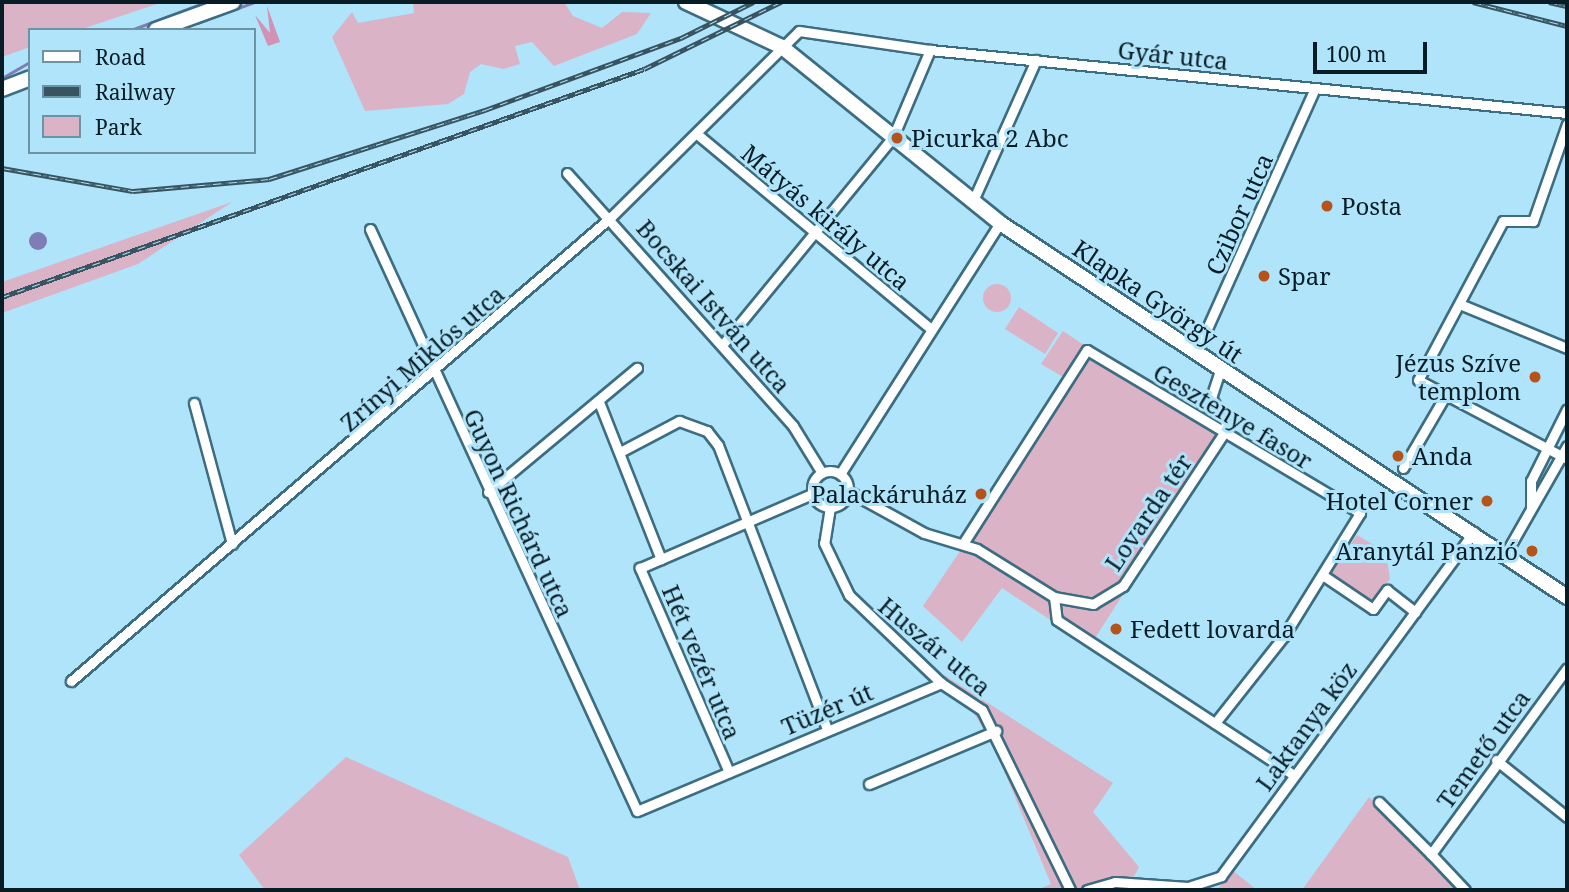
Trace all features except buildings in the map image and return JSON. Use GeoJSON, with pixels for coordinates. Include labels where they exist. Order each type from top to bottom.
{"type":"FeatureCollection","features":[{"type":"Feature","properties":{"kind":"main road"},"geometry":{"type":"LineString","coordinates":[[162,28],[233,2]]}},
{"type":"Feature","properties":{"kind":"main road","name":"Klapka György út"},"geometry":{"type":"LineString","coordinates":[[685,2],[782,47],[1000,223],[1220,370],[1506,553],[1567,597]]}},
{"type":"Feature","properties":{"kind":"main road"},"geometry":{"type":"LineString","coordinates":[[2,89],[28,79]]}},
{"type":"Feature","properties":{"kind":"street","name":"Gyár utca"},"geometry":{"type":"LineString","coordinates":[[782,47],[809,30],[930,50],[1567,113]]}},
{"type":"Feature","properties":{"kind":"street","name":"Zrínyi Miklós utca"},"geometry":{"type":"LineString","coordinates":[[71,681],[434,375],[611,217],[782,47]]}},
{"type":"Feature","properties":{"kind":"street"},"geometry":{"type":"LineString","coordinates":[[723,344],[893,137],[930,50]]}},
{"type":"Feature","properties":{"kind":"street"},"geometry":{"type":"LineString","coordinates":[[972,203],[1036,60]]}},
{"type":"Feature","properties":{"kind":"street","name":"Czibor utca"},"geometry":{"type":"LineString","coordinates":[[1196,353],[1314,90]]}},
{"type":"Feature","properties":{"kind":"street"},"geometry":{"type":"LineString","coordinates":[[1565,457],[1418,380],[1462,304],[1503,221],[1533,221],[1567,124]]}},
{"type":"Feature","properties":{"kind":"street","name":"Mátyás király utca"},"geometry":{"type":"LineString","coordinates":[[697,134],[931,329]]}},
{"type":"Feature","properties":{"kind":"street","name":"Bocskai István utca"},"geometry":{"type":"LineString","coordinates":[[567,173],[611,217],[793,426],[822,473]]}},
{"type":"Feature","properties":{"kind":"street"},"geometry":{"type":"LineString","coordinates":[[840,474],[1000,223]]}},
{"type":"Feature","properties":{"kind":"street","name":"Guyon Richárd utca"},"geometry":{"type":"LineString","coordinates":[[370,229],[434,375],[637,811]]}},
{"type":"Feature","properties":{"kind":"street"},"geometry":{"type":"LineString","coordinates":[[1462,304],[1567,348]]}},
{"type":"Feature","properties":{"kind":"street","name":"Gesztenye fasor"},"geometry":{"type":"LineString","coordinates":[[964,542],[1087,350],[1360,513],[1324,576]]}},
{"type":"Feature","properties":{"kind":"street"},"geometry":{"type":"LineString","coordinates":[[488,492],[637,368]]}},
{"type":"Feature","properties":{"kind":"street"},"geometry":{"type":"LineString","coordinates":[[1220,370],[1211,398],[1226,422],[1224,433]]}},
{"type":"Feature","properties":{"kind":"street"},"geometry":{"type":"LineString","coordinates":[[1403,468],[1445,396]]}},
{"type":"Feature","properties":{"kind":"street","name":"Hét vezér utca"},"geometry":{"type":"LineString","coordinates":[[599,402],[661,559],[640,568],[729,772]]}},
{"type":"Feature","properties":{"kind":"street"},"geometry":{"type":"LineString","coordinates":[[194,404],[232,544]]}},
{"type":"Feature","properties":{"kind":"street"},"geometry":{"type":"LineString","coordinates":[[1531,507],[1531,481],[1567,409]]}},
{"type":"Feature","properties":{"kind":"street"},"geometry":{"type":"LineString","coordinates":[[620,452],[679,421],[692,423],[718,445],[827,729]]}},
{"type":"Feature","properties":{"kind":"street","name":"Lovarda tér"},"geometry":{"type":"LineString","coordinates":[[1054,597],[1093,604],[1123,586],[1224,433]]}},
{"type":"Feature","properties":{"kind":"street"},"geometry":{"type":"LineString","coordinates":[[1506,553],[1531,507],[1565,457],[1567,446]]}},
{"type":"Feature","properties":{"kind":"street"},"geometry":{"type":"LineString","coordinates":[[661,559],[748,526],[812,494],[822,473],[840,474]]}},
{"type":"Feature","properties":{"kind":"street"},"geometry":{"type":"LineString","coordinates":[[840,474],[848,491],[933,537],[964,542],[1054,597],[1057,620],[1294,775]]}},
{"type":"Feature","properties":{"kind":"street"},"geometry":{"type":"LineString","coordinates":[[812,494],[830,508],[848,491]]}},
{"type":"Feature","properties":{"kind":"street","name":"Huszár utca"},"geometry":{"type":"LineString","coordinates":[[830,508],[824,543],[849,595],[941,683],[972,700],[996,731],[1070,890]]}},
{"type":"Feature","properties":{"kind":"street","name":"Laktanya köz"},"geometry":{"type":"LineString","coordinates":[[1087,890],[1188,887],[1215,881],[1474,532]]}},
{"type":"Feature","properties":{"kind":"street"},"geometry":{"type":"LineString","coordinates":[[1215,723],[1324,576],[1373,609],[1387,590],[1415,612]]}},
{"type":"Feature","properties":{"kind":"street","name":"Temető utca"},"geometry":{"type":"LineString","coordinates":[[1431,854],[1496,760],[1567,668]]}},
{"type":"Feature","properties":{"kind":"street","name":"Tüzér út"},"geometry":{"type":"LineString","coordinates":[[637,811],[941,683]]}},
{"type":"Feature","properties":{"kind":"street"},"geometry":{"type":"LineString","coordinates":[[869,784],[996,731]]}},
{"type":"Feature","properties":{"kind":"street"},"geometry":{"type":"LineString","coordinates":[[1496,760],[1567,817]]}},
{"type":"Feature","properties":{"kind":"street"},"geometry":{"type":"LineString","coordinates":[[1380,802],[1465,890]]}},
{"type":"Feature","properties":{"kind":"green space"},"geometry":{"type":"Polygon","coordinates":[[[2,2],[163,2],[85,28],[28,28],[28,48],[2,57],[2,2]]]}},
{"type":"Feature","properties":{"kind":"green space"},"geometry":{"type":"Polygon","coordinates":[[[413,2],[564,2],[573,16],[602,28],[622,12],[651,13],[637,34],[554,66],[532,42],[515,46],[520,64],[503,69],[481,64],[470,72],[464,94],[448,104],[365,111],[332,37],[352,12],[358,23],[414,13],[413,2]]]}},
{"type":"Feature","properties":{"kind":"green space"},"geometry":{"type":"Polygon","coordinates":[[[232,202],[138,264],[2,313],[2,282],[232,202]]]}},
{"type":"Feature","properties":{"kind":"green space"},"geometry":{"type":"Polygon","coordinates":[[[997,284],[1007,288],[1011,298],[1007,308],[997,312],[987,308],[983,298],[987,288],[997,284]]]}},
{"type":"Feature","properties":{"kind":"green space"},"geometry":{"type":"Polygon","coordinates":[[[1019,307],[1058,333],[1045,354],[1005,329],[1019,307]]]}},
{"type":"Feature","properties":{"kind":"green space"},"geometry":{"type":"Polygon","coordinates":[[[1063,331],[1084,345],[1063,377],[1041,364],[1063,331]]]}},
{"type":"Feature","properties":{"kind":"green space"},"geometry":{"type":"Polygon","coordinates":[[[1091,357],[1223,438],[1090,646],[1002,588],[962,642],[923,606],[1091,357]]]}},
{"type":"Feature","properties":{"kind":"green space"},"geometry":{"type":"Polygon","coordinates":[[[1357,535],[1386,552],[1390,579],[1373,602],[1330,573],[1357,535]]]}},
{"type":"Feature","properties":{"kind":"green space"},"geometry":{"type":"Polygon","coordinates":[[[944,675],[1113,783],[1093,812],[1139,867],[1127,890],[1037,890],[1051,884],[993,744],[965,699],[937,688],[944,675]]]}},
{"type":"Feature","properties":{"kind":"green space"},"geometry":{"type":"Polygon","coordinates":[[[346,757],[568,857],[580,890],[265,890],[239,855],[346,757]]]}},
{"type":"Feature","properties":{"kind":"green space"},"geometry":{"type":"Polygon","coordinates":[[[1369,797],[1425,851],[1459,890],[1302,890],[1369,797]]]}},
{"type":"Feature","properties":{"kind":"green space"},"geometry":{"type":"Polygon","coordinates":[[[1232,870],[1257,890],[1217,890],[1232,870]]]}},
{"type":"Feature","properties":{"kind":"shaded area"},"geometry":{"type":"Polygon","coordinates":[[[267,6],[280,42],[268,46],[255,15],[270,33],[267,6]]]}},
{"type":"Feature","properties":{"kind":"shaded area"},"geometry":{"type":"Polygon","coordinates":[[[38,232],[44,235],[47,241],[44,247],[38,250],[32,247],[29,241],[32,235],[38,232]]]}},
{"type":"Feature","properties":{"kind":"waterway"},"geometry":{"type":"LineString","coordinates":[[136,28],[206,2]]}},
{"type":"Feature","properties":{"kind":"waterway"},"geometry":{"type":"LineString","coordinates":[[197,23],[252,3]]}},
{"type":"Feature","properties":{"kind":"waterway"},"geometry":{"type":"LineString","coordinates":[[2,78],[28,63]]}},
{"type":"Feature","properties":{"kind":"railway"},"geometry":{"type":"LineString","coordinates":[[2,168],[133,191],[269,179],[485,110],[681,38],[754,2]]}},
{"type":"Feature","properties":{"kind":"railway"},"geometry":{"type":"LineString","coordinates":[[2,297],[644,69],[781,2]]}},
{"type":"Feature","properties":{"kind":"railway"},"geometry":{"type":"LineString","coordinates":[[1473,2],[1567,26]]}},
{"type":"Feature","properties":{"kind":"railway"},"geometry":{"type":"LineString","coordinates":[[1549,2],[1567,6]]}},
{"type":"Feature","properties":{"kind":"place","name":"Picurka 2 Abc"},"geometry":{"type":"Point","coordinates":[897,138]}},
{"type":"Feature","properties":{"kind":"place","name":"Posta"},"geometry":{"type":"Point","coordinates":[1327,206]}},
{"type":"Feature","properties":{"kind":"place","name":"Spar"},"geometry":{"type":"Point","coordinates":[1264,276]}},
{"type":"Feature","properties":{"kind":"place","name":"Jézus Szíve templom"},"geometry":{"type":"Point","coordinates":[1535,377]}},
{"type":"Feature","properties":{"kind":"place","name":"Anda"},"geometry":{"type":"Point","coordinates":[1398,456]}},
{"type":"Feature","properties":{"kind":"place","name":"Palackáruház"},"geometry":{"type":"Point","coordinates":[981,494]}},
{"type":"Feature","properties":{"kind":"place","name":"Hotel Corner"},"geometry":{"type":"Point","coordinates":[1487,501]}},
{"type":"Feature","properties":{"kind":"place","name":"Aranytál Panzió"},"geometry":{"type":"Point","coordinates":[1532,551]}},
{"type":"Feature","properties":{"kind":"place","name":"Fedett lovarda"},"geometry":{"type":"Point","coordinates":[1116,629]}}]}
